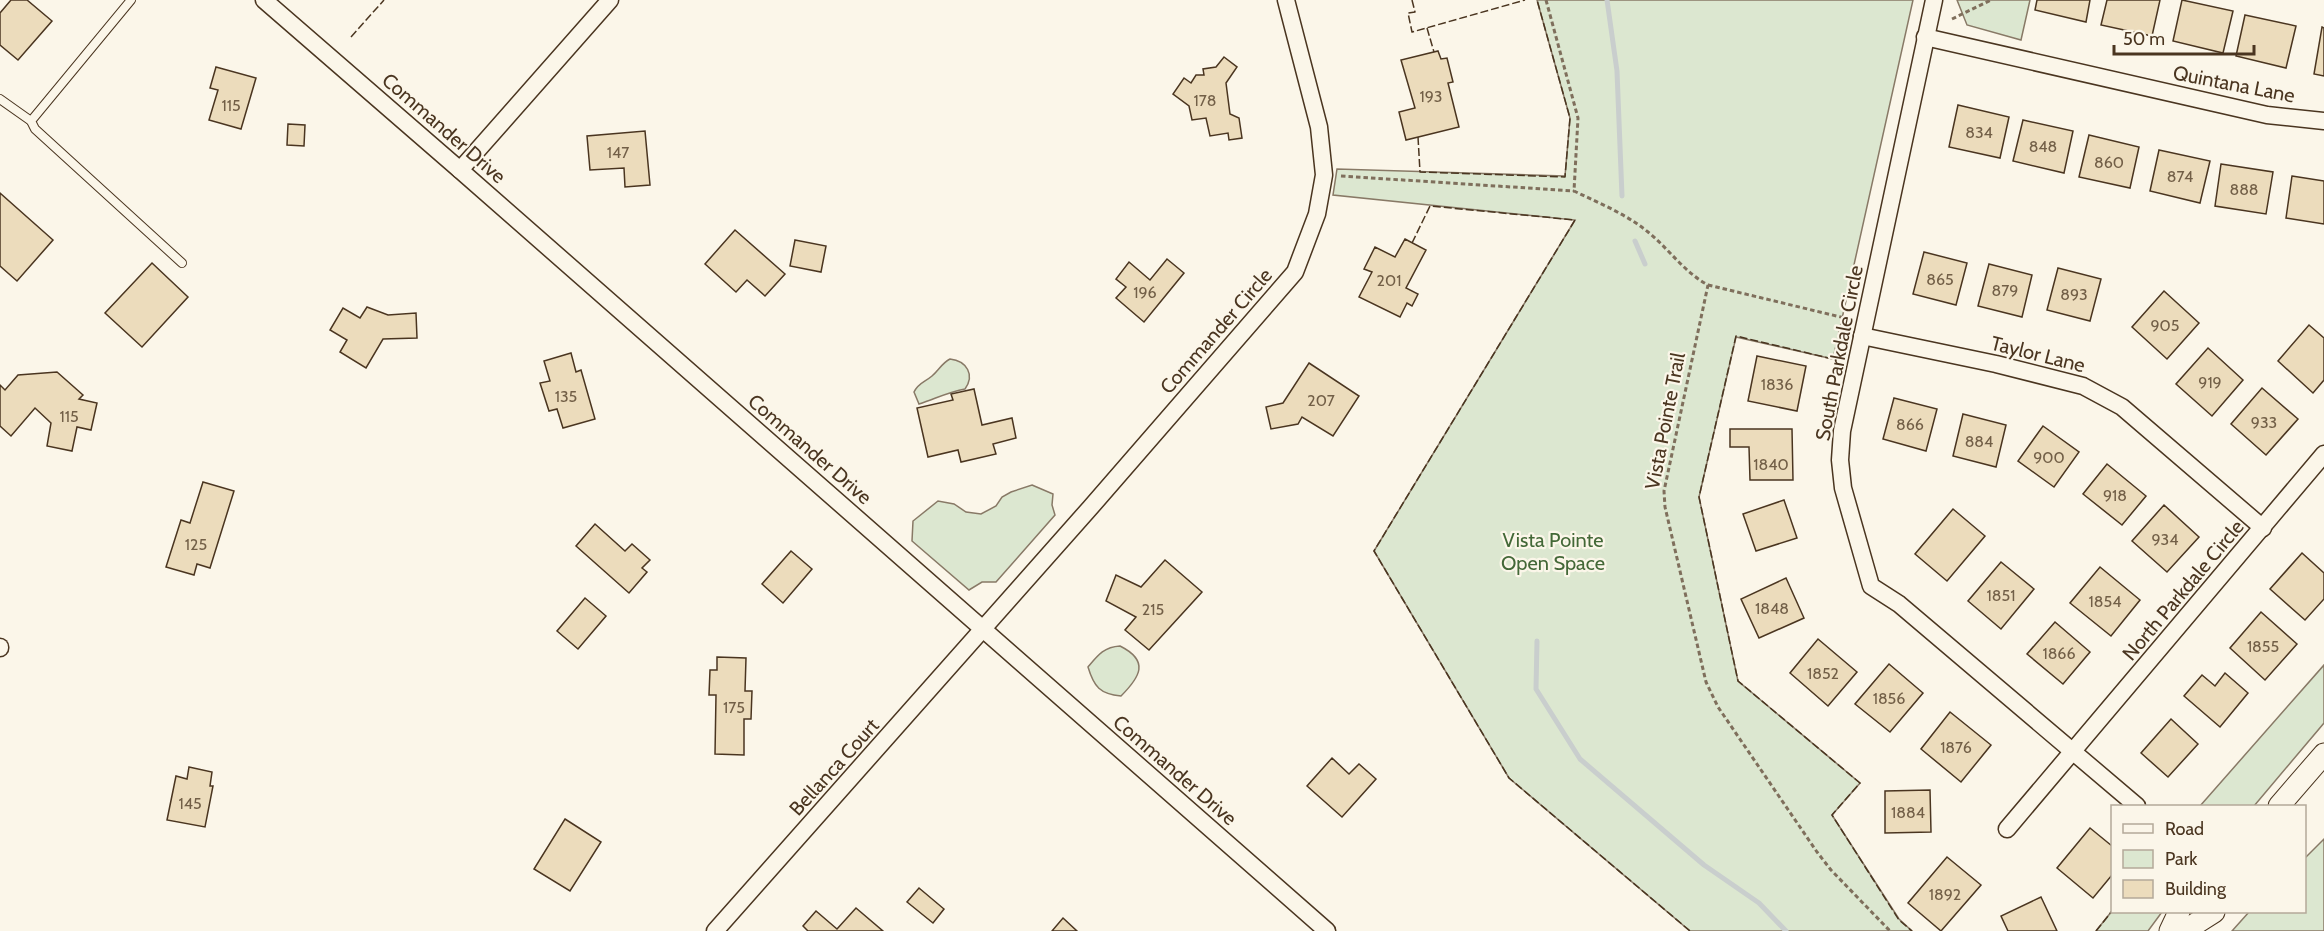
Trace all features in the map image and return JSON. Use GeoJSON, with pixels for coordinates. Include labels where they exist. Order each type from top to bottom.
{"type":"FeatureCollection","features":[{"type":"Feature","properties":{"kind":"street","name":"Commander Drive"},"geometry":{"type":"LineString","coordinates":[[264,0],[1327,931]]}},
{"type":"Feature","properties":{"kind":"street"},"geometry":{"type":"LineString","coordinates":[[460,170],[610,0]]}},
{"type":"Feature","properties":{"kind":"street","name":"Commander Circle"},"geometry":{"type":"LineString","coordinates":[[983,629],[1295,272],[1317,214],[1324,175],[1319,127],[1286,0]]}},
{"type":"Feature","properties":{"kind":"street","name":"South Parkdale Circle"},"geometry":{"type":"LineString","coordinates":[[1934,0],[1842,431],[1840,460],[1842,488],[1871,586],[1899,604],[2135,805]]}},
{"type":"Feature","properties":{"kind":"street","name":"Quintana Lane"},"geometry":{"type":"LineString","coordinates":[[1925,37],[2266,115],[2324,121]]}},
{"type":"Feature","properties":{"kind":"street","name":"Taylor Lane"},"geometry":{"type":"LineString","coordinates":[[1862,336],[1996,364],[2083,386],[2122,407],[2263,528]]}},
{"type":"Feature","properties":{"kind":"street","name":"North Parkdale Circle"},"geometry":{"type":"LineString","coordinates":[[2007,829],[2324,454]]}},
{"type":"Feature","properties":{"kind":"street","name":"Bellanca Court"},"geometry":{"type":"LineString","coordinates":[[715,931],[983,629]]}},
{"type":"Feature","properties":{"kind":"street"},"geometry":{"type":"LineString","coordinates":[[2280,805],[2324,754]]}},
{"type":"Feature","properties":{"kind":"street"},"geometry":{"type":"LineString","coordinates":[[2170,931],[2179,913]]}},
{"type":"Feature","properties":{"kind":"street"},"geometry":{"type":"LineString","coordinates":[[2184,931],[2212,913]]}},
{"type":"Feature","properties":{"kind":"lane"},"geometry":{"type":"LineString","coordinates":[[31,121],[131,0]]}},
{"type":"Feature","properties":{"kind":"lane"},"geometry":{"type":"LineString","coordinates":[[0,99],[31,121],[35,129],[182,264]]}},
{"type":"Feature","properties":{"kind":"path"},"geometry":{"type":"LineString","coordinates":[[1546,0],[1578,118],[1574,191]]}},
{"type":"Feature","properties":{"kind":"path"},"geometry":{"type":"LineString","coordinates":[[1952,19],[1990,0]]}},
{"type":"Feature","properties":{"kind":"path"},"geometry":{"type":"LineString","coordinates":[[1324,175],[1574,191],[1633,221],[1650,234],[1695,278],[1708,285],[1847,319]]}},
{"type":"Feature","properties":{"kind":"path","name":"Vista Pointe Trail"},"geometry":{"type":"LineString","coordinates":[[1708,285],[1664,491],[1665,507],[1706,682],[1718,707],[1817,852],[1831,870],[1890,931]]}},
{"type":"Feature","properties":{"kind":"green space","name":"Vista Pointe Open Space"},"geometry":{"type":"Polygon","coordinates":[[[1537,0],[1913,0],[1833,359],[1736,337],[1699,497],[1738,681],[1860,783],[1832,815],[1899,919],[1912,931],[1690,931],[1509,778],[1374,551],[1575,220],[1333,195],[1337,169],[1565,176],[1570,118],[1537,0]]]}},
{"type":"Feature","properties":{"kind":"green space"},"geometry":{"type":"Polygon","coordinates":[[[1957,0],[2030,0],[2021,40],[1967,25],[1957,0]]]}},
{"type":"Feature","properties":{"kind":"green space"},"geometry":{"type":"Polygon","coordinates":[[[950,359],[961,363],[968,370],[969,379],[965,389],[919,404],[914,392],[916,389],[950,359]]]}},
{"type":"Feature","properties":{"kind":"green space"},"geometry":{"type":"Polygon","coordinates":[[[1032,485],[1053,494],[1052,505],[1055,515],[996,582],[982,582],[969,590],[912,541],[913,521],[938,501],[954,504],[966,512],[981,514],[996,506],[1002,497],[1032,485]]]}},
{"type":"Feature","properties":{"kind":"green space"},"geometry":{"type":"Polygon","coordinates":[[[1120,646],[1135,657],[1139,663],[1137,676],[1121,696],[1099,688],[1088,667],[1105,650],[1120,646]]]}},
{"type":"Feature","properties":{"kind":"green space"},"geometry":{"type":"Polygon","coordinates":[[[2324,665],[2324,723],[2255,805],[2201,805],[2324,665]]]}},
{"type":"Feature","properties":{"kind":"green space"},"geometry":{"type":"Polygon","coordinates":[[[2324,839],[2324,931],[2232,931],[2248,913],[2306,913],[2306,857],[2324,839]]]}},
{"type":"Feature","properties":{"kind":"green space"},"geometry":{"type":"Polygon","coordinates":[[[2111,912],[2161,913],[2148,931],[2096,931],[2111,912]]]}},
{"type":"Feature","properties":{"kind":"building"},"geometry":{"type":"Polygon","coordinates":[[[11,0],[27,0],[52,21],[18,60],[0,45],[0,13],[11,0]]]}},
{"type":"Feature","properties":{"kind":"building"},"geometry":{"type":"Polygon","coordinates":[[[2037,0],[2090,0],[2086,22],[2035,10],[2037,0]]]}},
{"type":"Feature","properties":{"kind":"building"},"geometry":{"type":"Polygon","coordinates":[[[2107,0],[2160,0],[2152,36],[2101,25],[2107,0]]]}},
{"type":"Feature","properties":{"kind":"building"},"geometry":{"type":"Polygon","coordinates":[[[2182,0],[2233,11],[2223,53],[2173,41],[2182,0]]]}},
{"type":"Feature","properties":{"kind":"building"},"geometry":{"type":"Polygon","coordinates":[[[2245,15],[2296,26],[2286,68],[2236,56],[2245,15]]]}},
{"type":"Feature","properties":{"kind":"building"},"geometry":{"type":"Polygon","coordinates":[[[2322,27],[2324,28],[2324,76],[2314,74],[2322,27]]]}},
{"type":"Feature","properties":{"kind":"building"},"geometry":{"type":"Polygon","coordinates":[[[1438,51],[1441,59],[1447,58],[1453,82],[1448,83],[1459,127],[1406,140],[1399,112],[1415,108],[1401,60],[1438,51]]]}},
{"type":"Feature","properties":{"kind":"building"},"geometry":{"type":"Polygon","coordinates":[[[1224,57],[1237,67],[1226,83],[1230,114],[1239,118],[1242,138],[1229,140],[1228,133],[1210,136],[1206,118],[1192,120],[1189,106],[1173,94],[1184,78],[1191,83],[1196,75],[1204,75],[1203,69],[1216,67],[1224,57]]]}},
{"type":"Feature","properties":{"kind":"building"},"geometry":{"type":"Polygon","coordinates":[[[216,67],[256,78],[241,129],[209,120],[218,90],[210,88],[216,67]]]}},
{"type":"Feature","properties":{"kind":"building"},"geometry":{"type":"Polygon","coordinates":[[[1958,105],[2009,117],[2000,158],[1949,147],[1958,105]]]}},
{"type":"Feature","properties":{"kind":"building"},"geometry":{"type":"Polygon","coordinates":[[[2023,120],[2073,131],[2064,173],[2013,161],[2023,120]]]}},
{"type":"Feature","properties":{"kind":"building"},"geometry":{"type":"Polygon","coordinates":[[[288,124],[305,125],[304,146],[287,145],[288,124]]]}},
{"type":"Feature","properties":{"kind":"building"},"geometry":{"type":"Polygon","coordinates":[[[645,131],[650,185],[625,187],[624,168],[590,170],[587,136],[645,131]]]}},
{"type":"Feature","properties":{"kind":"building"},"geometry":{"type":"Polygon","coordinates":[[[2089,135],[2139,147],[2130,188],[2079,177],[2089,135]]]}},
{"type":"Feature","properties":{"kind":"building"},"geometry":{"type":"Polygon","coordinates":[[[2159,150],[2210,161],[2200,203],[2150,191],[2159,150]]]}},
{"type":"Feature","properties":{"kind":"building"},"geometry":{"type":"Polygon","coordinates":[[[2221,164],[2273,172],[2266,214],[2215,206],[2221,164]]]}},
{"type":"Feature","properties":{"kind":"building"},"geometry":{"type":"Polygon","coordinates":[[[2292,176],[2324,181],[2324,224],[2286,218],[2292,176]]]}},
{"type":"Feature","properties":{"kind":"building"},"geometry":{"type":"Polygon","coordinates":[[[0,193],[53,240],[17,281],[0,266],[0,193]]]}},
{"type":"Feature","properties":{"kind":"building"},"geometry":{"type":"Polygon","coordinates":[[[735,230],[785,274],[765,296],[747,280],[736,292],[705,264],[735,230]]]}},
{"type":"Feature","properties":{"kind":"building"},"geometry":{"type":"Polygon","coordinates":[[[1405,239],[1426,250],[1406,288],[1418,294],[1412,306],[1407,303],[1400,317],[1359,297],[1372,272],[1364,269],[1375,247],[1395,257],[1405,239]]]}},
{"type":"Feature","properties":{"kind":"building"},"geometry":{"type":"Polygon","coordinates":[[[795,240],[826,246],[821,272],[790,266],[795,240]]]}},
{"type":"Feature","properties":{"kind":"building"},"geometry":{"type":"Polygon","coordinates":[[[1924,252],[1967,263],[1956,305],[1913,294],[1924,252]]]}},
{"type":"Feature","properties":{"kind":"building"},"geometry":{"type":"Polygon","coordinates":[[[1167,259],[1184,273],[1144,322],[1116,298],[1126,287],[1116,279],[1129,262],[1150,280],[1167,259]]]}},
{"type":"Feature","properties":{"kind":"building"},"geometry":{"type":"Polygon","coordinates":[[[152,263],[188,297],[142,347],[105,313],[152,263]]]}},
{"type":"Feature","properties":{"kind":"building"},"geometry":{"type":"Polygon","coordinates":[[[1989,264],[2032,275],[2022,317],[1978,306],[1989,264]]]}},
{"type":"Feature","properties":{"kind":"building"},"geometry":{"type":"Polygon","coordinates":[[[2058,268],[2101,279],[2090,321],[2047,310],[2058,268]]]}},
{"type":"Feature","properties":{"kind":"building"},"geometry":{"type":"Polygon","coordinates":[[[2164,291],[2199,323],[2167,359],[2132,327],[2164,291]]]}},
{"type":"Feature","properties":{"kind":"building"},"geometry":{"type":"Polygon","coordinates":[[[367,307],[388,315],[416,313],[417,338],[383,339],[366,368],[340,352],[347,340],[330,330],[343,308],[360,318],[367,307]]]}},
{"type":"Feature","properties":{"kind":"building"},"geometry":{"type":"Polygon","coordinates":[[[2309,325],[2324,338],[2324,380],[2313,393],[2278,361],[2309,325]]]}},
{"type":"Feature","properties":{"kind":"building"},"geometry":{"type":"Polygon","coordinates":[[[2208,348],[2243,380],[2212,416],[2176,384],[2208,348]]]}},
{"type":"Feature","properties":{"kind":"building"},"geometry":{"type":"Polygon","coordinates":[[[571,353],[576,372],[581,370],[595,419],[563,428],[557,409],[549,411],[540,383],[550,381],[544,361],[571,353]]]}},
{"type":"Feature","properties":{"kind":"building"},"geometry":{"type":"Polygon","coordinates":[[[1757,356],[1806,366],[1797,411],[1748,401],[1757,356]]]}},
{"type":"Feature","properties":{"kind":"building"},"geometry":{"type":"Polygon","coordinates":[[[1309,363],[1359,396],[1333,436],[1302,417],[1298,424],[1271,429],[1266,407],[1283,403],[1309,363]]]}},
{"type":"Feature","properties":{"kind":"building"},"geometry":{"type":"Polygon","coordinates":[[[57,372],[83,395],[79,399],[97,403],[91,430],[77,427],[72,451],[47,446],[51,423],[35,408],[11,436],[0,426],[0,385],[5,390],[18,375],[57,372]]]}},
{"type":"Feature","properties":{"kind":"building"},"geometry":{"type":"Polygon","coordinates":[[[2262,388],[2298,419],[2266,455],[2231,424],[2262,388]]]}},
{"type":"Feature","properties":{"kind":"building"},"geometry":{"type":"Polygon","coordinates":[[[974,389],[982,425],[1012,418],[1016,438],[993,444],[996,454],[961,462],[958,450],[928,457],[917,408],[953,400],[951,394],[974,389]]]}},
{"type":"Feature","properties":{"kind":"building"},"geometry":{"type":"Polygon","coordinates":[[[1894,398],[1937,409],[1926,451],[1883,439],[1894,398]]]}},
{"type":"Feature","properties":{"kind":"building"},"geometry":{"type":"Polygon","coordinates":[[[1963,414],[2006,425],[1996,467],[1953,456],[1963,414]]]}},
{"type":"Feature","properties":{"kind":"building"},"geometry":{"type":"Polygon","coordinates":[[[2043,426],[2079,452],[2054,487],[2018,461],[2043,426]]]}},
{"type":"Feature","properties":{"kind":"building"},"geometry":{"type":"Polygon","coordinates":[[[1730,429],[1792,429],[1793,480],[1750,480],[1749,447],[1730,447],[1730,429]]]}},
{"type":"Feature","properties":{"kind":"building"},"geometry":{"type":"Polygon","coordinates":[[[2107,464],[2146,496],[2122,525],[2083,494],[2107,464]]]}},
{"type":"Feature","properties":{"kind":"building"},"geometry":{"type":"Polygon","coordinates":[[[203,482],[234,491],[210,568],[197,564],[194,575],[166,567],[181,520],[190,523],[203,482]]]}},
{"type":"Feature","properties":{"kind":"building"},"geometry":{"type":"Polygon","coordinates":[[[1784,500],[1797,538],[1756,551],[1743,514],[1784,500]]]}},
{"type":"Feature","properties":{"kind":"building"},"geometry":{"type":"Polygon","coordinates":[[[2164,505],[2199,537],[2167,572],[2132,541],[2164,505]]]}},
{"type":"Feature","properties":{"kind":"building"},"geometry":{"type":"Polygon","coordinates":[[[1953,509],[1985,536],[1947,581],[1915,554],[1953,509]]]}},
{"type":"Feature","properties":{"kind":"building"},"geometry":{"type":"Polygon","coordinates":[[[595,524],[625,551],[632,544],[650,560],[642,568],[647,572],[629,593],[576,546],[595,524]]]}},
{"type":"Feature","properties":{"kind":"building"},"geometry":{"type":"Polygon","coordinates":[[[791,551],[812,569],[783,603],[762,584],[791,551]]]}},
{"type":"Feature","properties":{"kind":"building"},"geometry":{"type":"Polygon","coordinates":[[[2302,553],[2324,573],[2324,599],[2305,620],[2270,589],[2302,553]]]}},
{"type":"Feature","properties":{"kind":"building"},"geometry":{"type":"Polygon","coordinates":[[[1165,560],[1202,592],[1149,650],[1125,630],[1136,617],[1106,601],[1116,575],[1141,587],[1165,560]]]}},
{"type":"Feature","properties":{"kind":"building"},"geometry":{"type":"Polygon","coordinates":[[[2001,562],[2034,589],[2001,629],[1968,601],[2001,562]]]}},
{"type":"Feature","properties":{"kind":"building"},"geometry":{"type":"Polygon","coordinates":[[[2100,567],[2140,600],[2111,636],[2070,603],[2100,567]]]}},
{"type":"Feature","properties":{"kind":"building"},"geometry":{"type":"Polygon","coordinates":[[[1786,578],[1804,618],[1759,638],[1741,599],[1786,578]]]}},
{"type":"Feature","properties":{"kind":"building"},"geometry":{"type":"Polygon","coordinates":[[[585,598],[606,616],[578,649],[557,631],[585,598]]]}},
{"type":"Feature","properties":{"kind":"building"},"geometry":{"type":"Polygon","coordinates":[[[2261,612],[2297,644],[2265,680],[2230,648],[2261,612]]]}},
{"type":"Feature","properties":{"kind":"building"},"geometry":{"type":"Polygon","coordinates":[[[2055,622],[2090,652],[2063,684],[2027,654],[2055,622]]]}},
{"type":"Feature","properties":{"kind":"building"},"geometry":{"type":"Polygon","coordinates":[[[1818,639],[1857,672],[1828,706],[1790,673],[1818,639]]]}},
{"type":"Feature","properties":{"kind":"building"},"geometry":{"type":"Polygon","coordinates":[[[717,657],[746,658],[745,691],[752,691],[751,719],[744,719],[744,755],[715,754],[716,695],[709,695],[710,670],[717,670],[717,657]]]}},
{"type":"Feature","properties":{"kind":"building"},"geometry":{"type":"Polygon","coordinates":[[[1889,664],[1923,693],[1890,732],[1855,704],[1889,664]]]}},
{"type":"Feature","properties":{"kind":"building"},"geometry":{"type":"Polygon","coordinates":[[[2225,673],[2248,693],[2220,727],[2184,696],[2202,675],[2215,686],[2225,673]]]}},
{"type":"Feature","properties":{"kind":"building"},"geometry":{"type":"Polygon","coordinates":[[[1950,712],[1991,745],[1961,782],[1921,749],[1950,712]]]}},
{"type":"Feature","properties":{"kind":"building"},"geometry":{"type":"Polygon","coordinates":[[[2171,719],[2198,744],[2168,777],[2141,753],[2171,719]]]}},
{"type":"Feature","properties":{"kind":"building"},"geometry":{"type":"Polygon","coordinates":[[[1332,758],[1349,774],[1359,764],[1376,779],[1342,817],[1307,786],[1332,758]]]}},
{"type":"Feature","properties":{"kind":"building"},"geometry":{"type":"Polygon","coordinates":[[[189,767],[212,772],[210,786],[213,786],[205,827],[167,820],[176,776],[187,779],[189,767]]]}},
{"type":"Feature","properties":{"kind":"building"},"geometry":{"type":"Polygon","coordinates":[[[1930,790],[1931,832],[1885,833],[1885,791],[1930,790]]]}},
{"type":"Feature","properties":{"kind":"building"},"geometry":{"type":"Polygon","coordinates":[[[565,819],[601,842],[570,891],[534,869],[565,819]]]}},
{"type":"Feature","properties":{"kind":"building"},"geometry":{"type":"Polygon","coordinates":[[[2090,828],[2111,845],[2111,876],[2093,898],[2057,868],[2090,828]]]}},
{"type":"Feature","properties":{"kind":"building"},"geometry":{"type":"Polygon","coordinates":[[[1947,857],[1981,885],[1941,931],[1908,903],[1947,857]]]}},
{"type":"Feature","properties":{"kind":"building"},"geometry":{"type":"Polygon","coordinates":[[[919,888],[944,909],[933,923],[907,902],[919,888]]]}},
{"type":"Feature","properties":{"kind":"building"},"geometry":{"type":"Polygon","coordinates":[[[2041,897],[2057,931],[2008,931],[2001,916],[2041,897]]]}},
{"type":"Feature","properties":{"kind":"building"},"geometry":{"type":"Polygon","coordinates":[[[856,908],[883,931],[808,931],[803,926],[816,911],[837,929],[856,908]]]}},
{"type":"Feature","properties":{"kind":"building"},"geometry":{"type":"Polygon","coordinates":[[[1063,918],[1077,931],[1052,931],[1063,918]]]}},
{"type":"Feature","properties":{"kind":"waterway"},"geometry":{"type":"LineString","coordinates":[[1607,0],[1617,71],[1622,196]]}},
{"type":"Feature","properties":{"kind":"waterway"},"geometry":{"type":"LineString","coordinates":[[1635,241],[1645,264]]}},
{"type":"Feature","properties":{"kind":"waterway"},"geometry":{"type":"LineString","coordinates":[[1537,641],[1536,689],[1580,759],[1704,865],[1759,903],[1786,931]]}},
{"type":"Feature","properties":{"kind":"fence"},"geometry":{"type":"LineString","coordinates":[[351,37],[384,0]]}},
{"type":"Feature","properties":{"kind":"fence"},"geometry":{"type":"LineString","coordinates":[[1412,0],[1415,12],[1408,13],[1412,32],[1525,0]]}},
{"type":"Feature","properties":{"kind":"fence"},"geometry":{"type":"LineString","coordinates":[[1418,137],[1420,172],[1565,177],[1570,118],[1537,0]]}},
{"type":"Feature","properties":{"kind":"fence"},"geometry":{"type":"LineString","coordinates":[[1427,28],[1434,52]]}},
{"type":"Feature","properties":{"kind":"fence"},"geometry":{"type":"LineString","coordinates":[[1412,243],[1430,206],[1575,220],[1374,551],[1509,778],[1690,931]]}},
{"type":"Feature","properties":{"kind":"fence"},"geometry":{"type":"LineString","coordinates":[[1833,359],[1736,336],[1699,497],[1738,681],[1860,783],[1832,815],[1899,920],[1912,931]]}},
{"type":"Feature","properties":{"kind":"fence"},"geometry":{"type":"LineString","coordinates":[[2096,931],[2111,912]]}}]}
